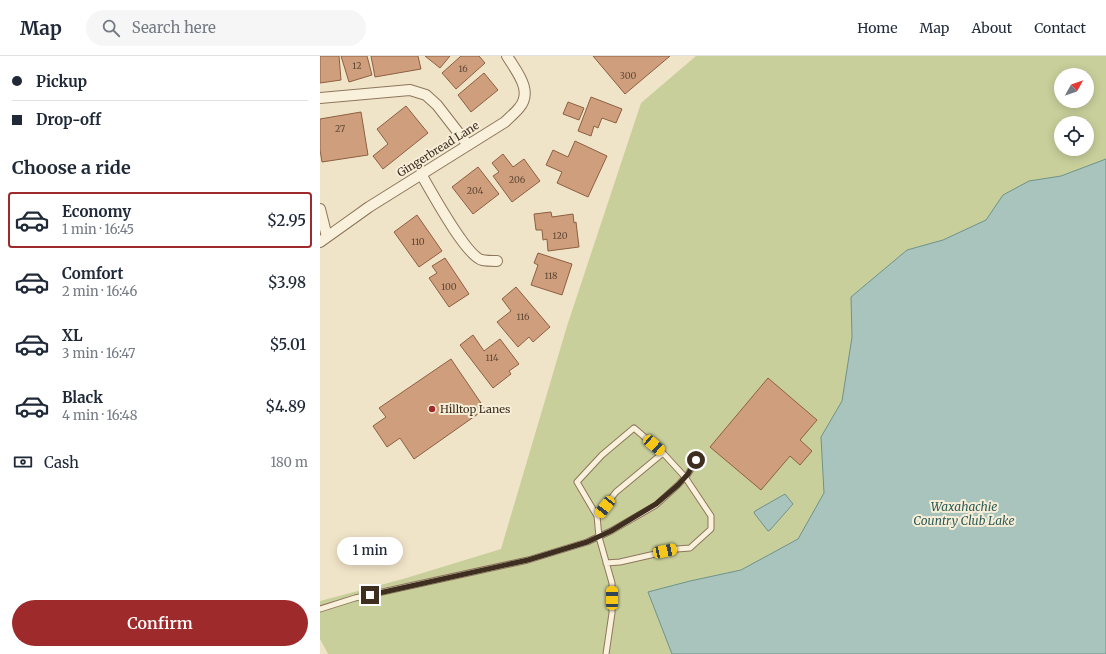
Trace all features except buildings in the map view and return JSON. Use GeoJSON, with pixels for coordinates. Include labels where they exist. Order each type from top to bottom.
{"type":"FeatureCollection","features":[{"type":"Feature","properties":{"kind":"street","name":"Gingerbread Lane"},"geometry":{"type":"LineString","coordinates":[[324,239],[369,207],[505,122],[520,108],[524,99],[525,88],[508,56]]}},
{"type":"Feature","properties":{"kind":"street"},"geometry":{"type":"LineString","coordinates":[[320,98],[410,90],[426,95],[436,105],[468,145]]}},
{"type":"Feature","properties":{"kind":"street"},"geometry":{"type":"LineString","coordinates":[[421,174],[471,253],[481,260],[497,261]]}},
{"type":"Feature","properties":{"kind":"street"},"geometry":{"type":"LineString","coordinates":[[320,209],[324,239]]}},
{"type":"Feature","properties":{"kind":"lane"},"geometry":{"type":"LineString","coordinates":[[606,563],[620,562],[677,549],[690,548],[711,529],[711,516],[685,477],[664,453],[634,428],[602,455],[577,482],[597,516],[599,537],[606,563],[612,583],[612,614],[606,654]]}},
{"type":"Feature","properties":{"kind":"lane"},"geometry":{"type":"LineString","coordinates":[[597,516],[616,492],[664,453]]}},
{"type":"Feature","properties":{"kind":"lane"},"geometry":{"type":"LineString","coordinates":[[320,609],[355,598],[528,560],[587,542],[599,537],[656,504],[685,477],[696,460]]}},
{"type":"Feature","properties":{"kind":"green space"},"geometry":{"type":"Polygon","coordinates":[[[696,56],[1106,56],[1106,654],[328,654],[320,639],[320,601],[403,579],[501,549],[567,326],[641,103],[696,56]]]}},
{"type":"Feature","properties":{"kind":"water","name":"Waxahachie Country Club Lake"},"geometry":{"type":"Polygon","coordinates":[[[1106,159],[1106,654],[672,654],[648,592],[741,570],[798,539],[824,493],[821,437],[842,401],[852,337],[851,297],[907,250],[943,240],[986,220],[1003,195],[1029,181],[1061,176],[1106,159]]]}},
{"type":"Feature","properties":{"kind":"water"},"geometry":{"type":"Polygon","coordinates":[[[785,494],[793,504],[768,531],[754,513],[785,494]]]}},
{"type":"Feature","properties":{"kind":"place","name":"Hilltop Lanes"},"geometry":{"type":"Point","coordinates":[432,409]}},
{"type":"Feature","properties":{"kind":"route"},"geometry":{"type":"LineString","coordinates":[[370,595],[528,560],[587,542],[611,531],[656,504],[688,474],[696,460]]}}]}
